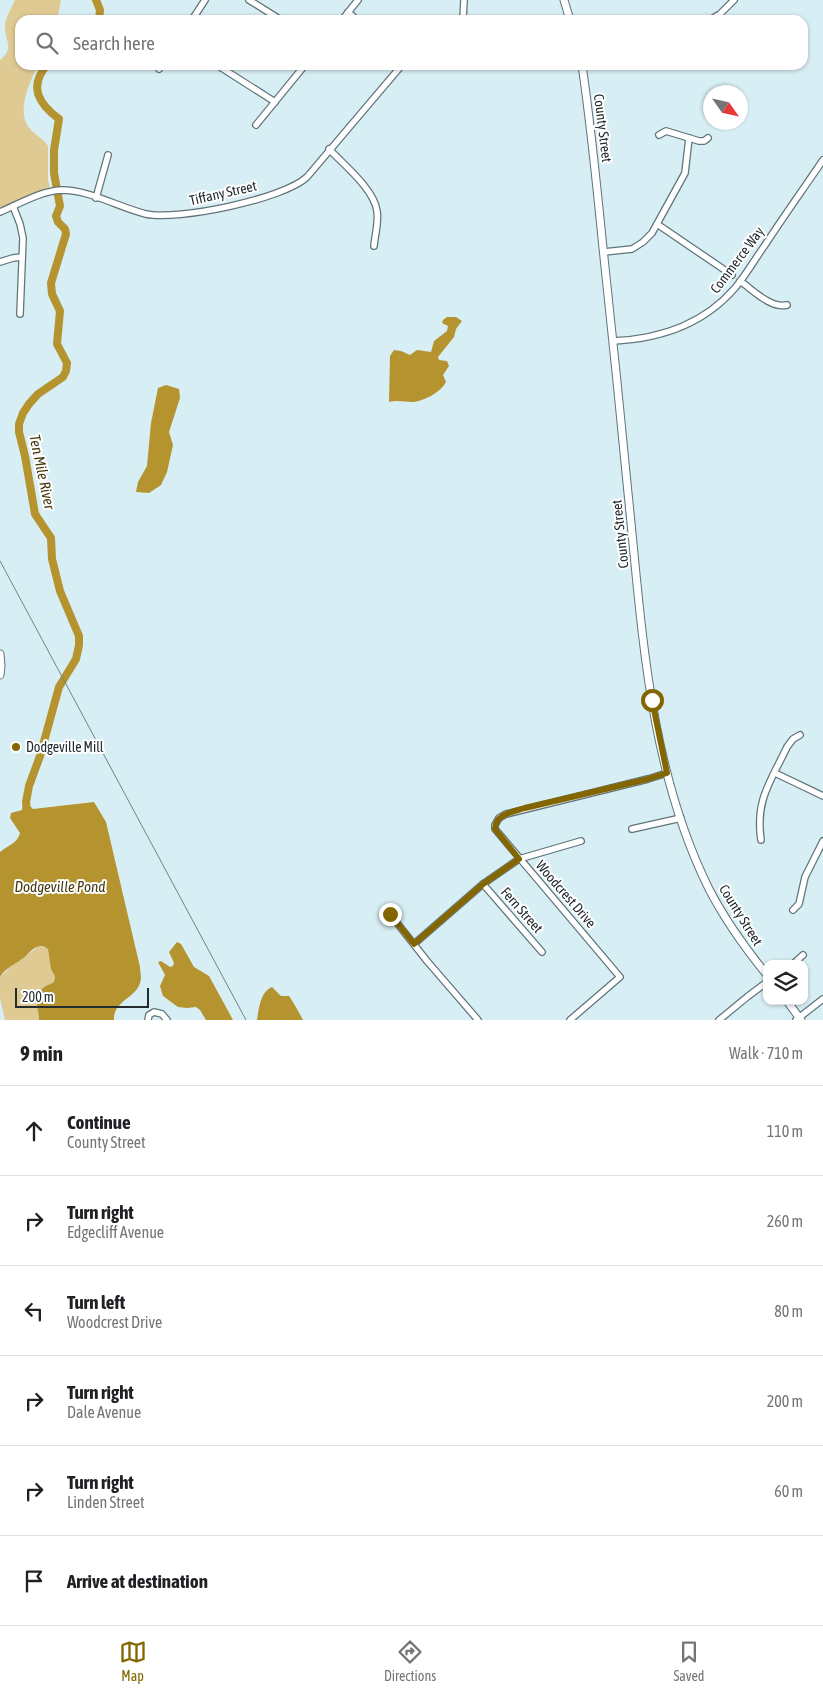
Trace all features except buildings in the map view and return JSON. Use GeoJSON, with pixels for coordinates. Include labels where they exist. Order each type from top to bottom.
{"type":"FeatureCollection","features":[{"type":"Feature","properties":{"kind":"main road"},"geometry":{"type":"LineString","coordinates":[[564,0],[568,15]]}},
{"type":"Feature","properties":{"kind":"main road","name":"County Street"},"geometry":{"type":"LineString","coordinates":[[583,70],[604,252],[644,648],[656,725],[667,773],[691,848],[710,891],[742,943],[763,970]]}},
{"type":"Feature","properties":{"kind":"main road"},"geometry":{"type":"LineString","coordinates":[[0,654],[0,675]]}},
{"type":"Feature","properties":{"kind":"main road"},"geometry":{"type":"LineString","coordinates":[[790,1005],[799,1019]]}},
{"type":"Feature","properties":{"kind":"street"},"geometry":{"type":"LineString","coordinates":[[195,15],[205,0]]}},
{"type":"Feature","properties":{"kind":"street"},"geometry":{"type":"LineString","coordinates":[[249,0],[273,15]]}},
{"type":"Feature","properties":{"kind":"street"},"geometry":{"type":"LineString","coordinates":[[346,15],[358,0]]}},
{"type":"Feature","properties":{"kind":"street"},"geometry":{"type":"LineString","coordinates":[[463,15],[464,0]]}},
{"type":"Feature","properties":{"kind":"street"},"geometry":{"type":"LineString","coordinates":[[718,15],[734,0]]}},
{"type":"Feature","properties":{"kind":"street"},"geometry":{"type":"LineString","coordinates":[[348,12],[351,15]]}},
{"type":"Feature","properties":{"kind":"street"},"geometry":{"type":"LineString","coordinates":[[225,70],[275,102]]}},
{"type":"Feature","properties":{"kind":"street"},"geometry":{"type":"LineString","coordinates":[[256,125],[301,70]]}},
{"type":"Feature","properties":{"kind":"street","name":"Tiffany Street"},"geometry":{"type":"LineString","coordinates":[[0,212],[53,191],[63,190],[146,214],[162,216],[181,215],[233,205],[285,190],[296,186],[307,177],[398,70]]}},
{"type":"Feature","properties":{"kind":"street"},"geometry":{"type":"LineString","coordinates":[[659,136],[663,132],[668,131],[701,141],[708,138]]}},
{"type":"Feature","properties":{"kind":"street"},"geometry":{"type":"LineString","coordinates":[[604,252],[632,249],[652,233],[685,172],[690,138]]}},
{"type":"Feature","properties":{"kind":"street"},"geometry":{"type":"LineString","coordinates":[[329,150],[374,200],[378,216],[374,246]]}},
{"type":"Feature","properties":{"kind":"street"},"geometry":{"type":"LineString","coordinates":[[96,198],[108,155]]}},
{"type":"Feature","properties":{"kind":"street","name":"Commerce Way"},"geometry":{"type":"LineString","coordinates":[[613,341],[646,338],[685,326],[710,312],[728,296],[740,281],[823,160]]}},
{"type":"Feature","properties":{"kind":"street"},"geometry":{"type":"LineString","coordinates":[[13,206],[21,229],[20,314]]}},
{"type":"Feature","properties":{"kind":"street"},"geometry":{"type":"LineString","coordinates":[[657,224],[732,275]]}},
{"type":"Feature","properties":{"kind":"street"},"geometry":{"type":"LineString","coordinates":[[0,262],[22,257]]}},
{"type":"Feature","properties":{"kind":"street"},"geometry":{"type":"LineString","coordinates":[[740,281],[773,304],[787,305]]}},
{"type":"Feature","properties":{"kind":"street"},"geometry":{"type":"LineString","coordinates":[[761,840],[759,814],[761,803],[790,743],[800,735]]}},
{"type":"Feature","properties":{"kind":"street"},"geometry":{"type":"LineString","coordinates":[[775,772],[821,795]]}},
{"type":"Feature","properties":{"kind":"street","name":"Woodcrest Drive"},"geometry":{"type":"LineString","coordinates":[[570,1020],[620,977],[519,859],[495,829],[495,826],[499,818],[506,814],[667,773]]}},
{"type":"Feature","properties":{"kind":"street"},"geometry":{"type":"LineString","coordinates":[[632,830],[680,818]]}},
{"type":"Feature","properties":{"kind":"street"},"geometry":{"type":"LineString","coordinates":[[414,944],[483,884],[519,859],[581,841]]}},
{"type":"Feature","properties":{"kind":"street"},"geometry":{"type":"LineString","coordinates":[[793,910],[799,904],[805,878],[823,841]]}},
{"type":"Feature","properties":{"kind":"street","name":"Fern Street"},"geometry":{"type":"LineString","coordinates":[[483,884],[542,952]]}},
{"type":"Feature","properties":{"kind":"street"},"geometry":{"type":"LineString","coordinates":[[390,914],[478,1020]]}},
{"type":"Feature","properties":{"kind":"street"},"geometry":{"type":"LineString","coordinates":[[797,960],[803,955]]}},
{"type":"Feature","properties":{"kind":"street"},"geometry":{"type":"LineString","coordinates":[[719,1020],[763,985]]}},
{"type":"Feature","properties":{"kind":"street"},"geometry":{"type":"LineString","coordinates":[[799,1019],[823,999]]}},
{"type":"Feature","properties":{"kind":"street"},"geometry":{"type":"LineString","coordinates":[[148,1020],[149,1016],[154,1012],[162,1014],[167,1020]]}},
{"type":"Feature","properties":{"kind":"shaded area"},"geometry":{"type":"Polygon","coordinates":[[[15,0],[61,0],[58,15],[15,15],[15,70],[36,70],[26,95],[24,112],[30,129],[48,146],[48,181],[50,187],[0,209],[0,60],[5,56],[8,48],[5,24],[15,0]]]}},
{"type":"Feature","properties":{"kind":"shaded area"},"geometry":{"type":"Polygon","coordinates":[[[39,946],[48,948],[55,976],[54,982],[44,987],[38,995],[39,1020],[5,1020],[0,998],[0,977],[13,964],[39,946]]]}},
{"type":"Feature","properties":{"kind":"water"},"geometry":{"type":"Polygon","coordinates":[[[447,317],[456,317],[462,321],[456,329],[454,337],[438,357],[439,360],[447,361],[449,366],[443,375],[446,382],[444,386],[422,400],[389,402],[390,356],[394,350],[410,355],[417,350],[431,352],[434,341],[447,331],[448,326],[442,323],[447,317]]]}},
{"type":"Feature","properties":{"kind":"water"},"geometry":{"type":"Polygon","coordinates":[[[166,385],[179,389],[180,398],[169,432],[173,445],[167,472],[161,485],[149,493],[136,492],[138,482],[147,466],[151,423],[158,388],[166,385]]]}},
{"type":"Feature","properties":{"kind":"water","name":"Dodgeville Pond"},"geometry":{"type":"Polygon","coordinates":[[[30,801],[30,806],[33,809],[94,802],[106,822],[141,977],[134,993],[117,1008],[114,1020],[39,1020],[38,995],[44,987],[54,982],[55,976],[51,969],[48,949],[44,947],[38,946],[33,949],[24,958],[7,969],[0,977],[0,852],[19,837],[20,833],[10,818],[11,813],[22,810],[24,802],[30,801]]]}},
{"type":"Feature","properties":{"kind":"water"},"geometry":{"type":"Polygon","coordinates":[[[177,942],[181,944],[194,967],[209,976],[233,1020],[206,1020],[196,1007],[178,1007],[163,996],[160,986],[165,975],[158,962],[161,961],[170,967],[173,966],[174,963],[169,952],[177,942]]]}},
{"type":"Feature","properties":{"kind":"water"},"geometry":{"type":"Polygon","coordinates":[[[272,987],[281,996],[289,996],[303,1020],[257,1020],[259,1006],[263,997],[268,989],[272,987]]]}},
{"type":"Feature","properties":{"kind":"waterway","name":"Ten Mile River"},"geometry":{"type":"LineString","coordinates":[[96,0],[100,10],[100,15]]}},
{"type":"Feature","properties":{"kind":"waterway","name":"Ten Mile River"},"geometry":{"type":"LineString","coordinates":[[27,811],[26,802],[29,786],[40,756],[59,687],[76,659],[79,645],[79,636],[60,591],[52,559],[51,538],[35,514],[19,432],[19,424],[29,404],[38,394],[63,377],[67,363],[57,344],[60,311],[52,294],[51,283],[66,234],[65,229],[58,222],[56,216],[60,206],[54,173],[54,150],[59,119],[46,107],[38,95],[38,81],[43,70]]}},
{"type":"Feature","properties":{"kind":"railway"},"geometry":{"type":"LineString","coordinates":[[0,561],[246,1020]]}},
{"type":"Feature","properties":{"kind":"place","name":"Dodgeville Mill"},"geometry":{"type":"Point","coordinates":[16,747]}},
{"type":"Feature","properties":{"kind":"route"},"geometry":{"type":"LineString","coordinates":[[390,914],[414,944],[483,884],[519,859],[495,829],[499,818],[525,808],[667,773],[652,700]]}}]}
